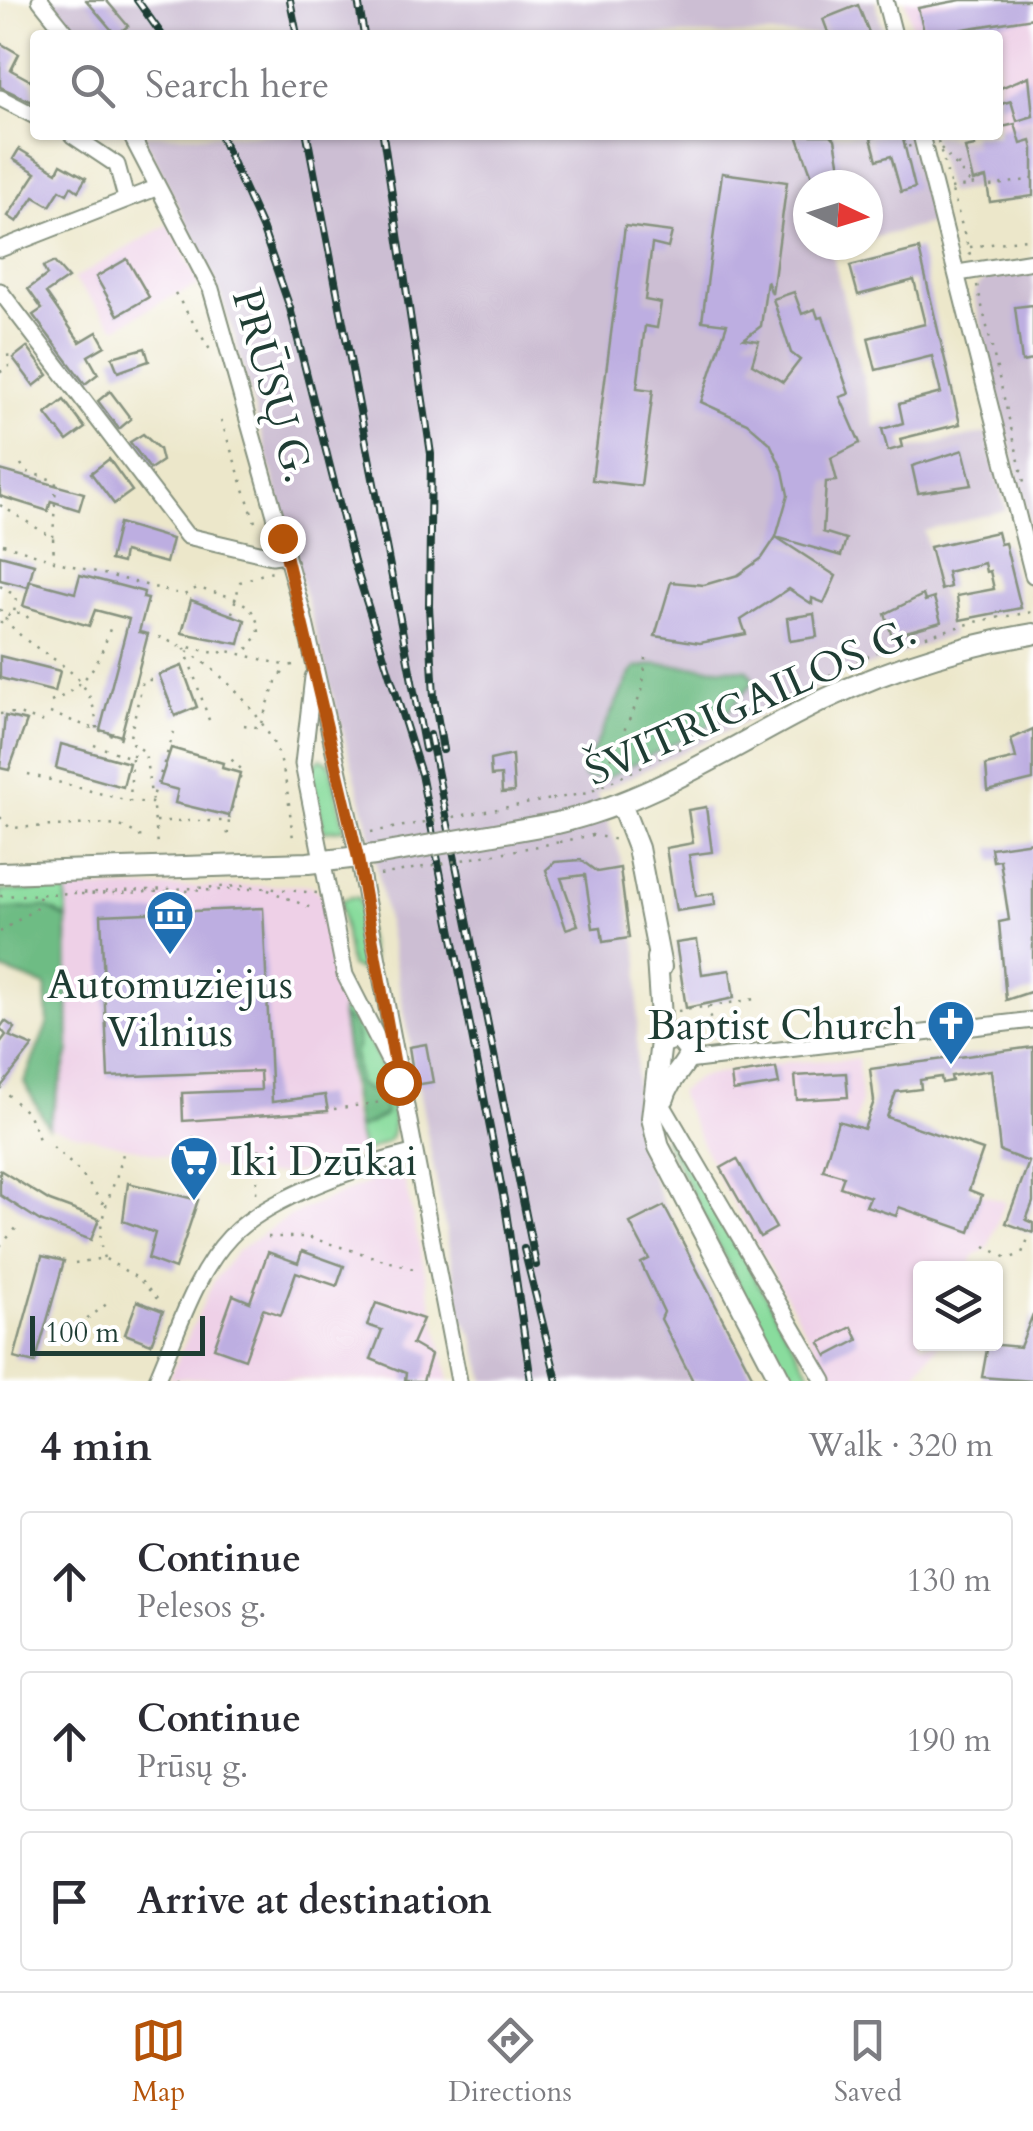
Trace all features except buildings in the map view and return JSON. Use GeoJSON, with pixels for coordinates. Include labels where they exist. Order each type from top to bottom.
{"type":"FeatureCollection","features":[{"type":"Feature","properties":{"kind":"main road","name":"ŠVITRIGAILOS G."},"geometry":{"type":"LineString","coordinates":[[0,873],[371,863],[559,833],[870,679],[961,648],[1033,634]]}},
{"type":"Feature","properties":{"kind":"main road"},"geometry":{"type":"LineString","coordinates":[[621,804],[638,848],[675,1047],[655,1129]]}},
{"type":"Feature","properties":{"kind":"main road"},"geometry":{"type":"LineString","coordinates":[[675,1047],[652,1107],[665,1161],[780,1381]]}},
{"type":"Feature","properties":{"kind":"street"},"geometry":{"type":"LineString","coordinates":[[40,0],[64,30]]}},
{"type":"Feature","properties":{"kind":"street"},"geometry":{"type":"LineString","coordinates":[[885,0],[893,30]]}},
{"type":"Feature","properties":{"kind":"street"},"geometry":{"type":"LineString","coordinates":[[0,98],[30,113]]}},
{"type":"Feature","properties":{"kind":"street"},"geometry":{"type":"LineString","coordinates":[[79,140],[116,166],[126,198]]}},
{"type":"Feature","properties":{"kind":"street","name":"PRŪSŲ G."},"geometry":{"type":"LineString","coordinates":[[133,140],[211,289],[286,554],[307,666],[371,863],[378,966],[398,1082]]}},
{"type":"Feature","properties":{"kind":"street"},"geometry":{"type":"LineString","coordinates":[[923,140],[966,272],[1033,575]]}},
{"type":"Feature","properties":{"kind":"street"},"geometry":{"type":"LineString","coordinates":[[116,166],[140,153]]}},
{"type":"Feature","properties":{"kind":"street"},"geometry":{"type":"LineString","coordinates":[[0,249],[156,188]]}},
{"type":"Feature","properties":{"kind":"street"},"geometry":{"type":"LineString","coordinates":[[966,272],[1033,260]]}},
{"type":"Feature","properties":{"kind":"street"},"geometry":{"type":"LineString","coordinates":[[0,292],[187,536],[272,556],[286,554]]}},
{"type":"Feature","properties":{"kind":"street","name":"PRŪSŲ G."},"geometry":{"type":"LineString","coordinates":[[307,666],[304,764],[345,975],[398,1082]]}},
{"type":"Feature","properties":{"kind":"street"},"geometry":{"type":"LineString","coordinates":[[304,764],[319,748],[333,747]]}},
{"type":"Feature","properties":{"kind":"street"},"geometry":{"type":"LineString","coordinates":[[345,975],[360,982],[378,966]]}},
{"type":"Feature","properties":{"kind":"street"},"geometry":{"type":"LineString","coordinates":[[675,1047],[751,1055],[1033,1020]]}},
{"type":"Feature","properties":{"kind":"street"},"geometry":{"type":"LineString","coordinates":[[398,1082],[459,1381]]}},
{"type":"Feature","properties":{"kind":"street"},"geometry":{"type":"LineString","coordinates":[[662,1104],[680,1138],[706,1173],[824,1381]]}},
{"type":"Feature","properties":{"kind":"street"},"geometry":{"type":"LineString","coordinates":[[156,1381],[202,1280],[222,1247],[242,1226],[272,1208],[412,1153]]}},
{"type":"Feature","properties":{"kind":"path"},"geometry":{"type":"LineString","coordinates":[[938,140],[969,248],[966,272],[1028,498]]}},
{"type":"Feature","properties":{"kind":"path"},"geometry":{"type":"LineString","coordinates":[[939,145],[972,185]]}},
{"type":"Feature","properties":{"kind":"path"},"geometry":{"type":"LineString","coordinates":[[955,165],[968,162]]}},
{"type":"Feature","properties":{"kind":"path"},"geometry":{"type":"LineString","coordinates":[[951,190],[980,183],[979,180]]}},
{"type":"Feature","properties":{"kind":"path"},"geometry":{"type":"LineString","coordinates":[[990,186],[1033,180]]}},
{"type":"Feature","properties":{"kind":"path"},"geometry":{"type":"LineString","coordinates":[[969,248],[1033,238]]}},
{"type":"Feature","properties":{"kind":"path"},"geometry":{"type":"LineString","coordinates":[[175,294],[212,353]]}},
{"type":"Feature","properties":{"kind":"path"},"geometry":{"type":"LineString","coordinates":[[0,372],[9,368],[8,352]]}},
{"type":"Feature","properties":{"kind":"path"},"geometry":{"type":"LineString","coordinates":[[221,420],[255,522]]}},
{"type":"Feature","properties":{"kind":"path"},"geometry":{"type":"LineString","coordinates":[[21,464],[25,471],[56,481],[54,561]]}},
{"type":"Feature","properties":{"kind":"path"},"geometry":{"type":"LineString","coordinates":[[0,505],[53,538]]}},
{"type":"Feature","properties":{"kind":"path"},"geometry":{"type":"LineString","coordinates":[[3,544],[184,595],[197,588],[236,599],[251,608],[258,624],[256,642],[243,655]]}},
{"type":"Feature","properties":{"kind":"path"},"geometry":{"type":"LineString","coordinates":[[232,613],[240,582],[276,569]]}},
{"type":"Feature","properties":{"kind":"path"},"geometry":{"type":"LineString","coordinates":[[0,586],[16,596],[14,614]]}},
{"type":"Feature","properties":{"kind":"path"},"geometry":{"type":"LineString","coordinates":[[0,609],[20,636],[68,666],[81,682],[97,731]]}},
{"type":"Feature","properties":{"kind":"path"},"geometry":{"type":"LineString","coordinates":[[0,623],[14,614],[25,614],[32,623]]}},
{"type":"Feature","properties":{"kind":"path"},"geometry":{"type":"LineString","coordinates":[[50,702],[99,666],[112,622]]}},
{"type":"Feature","properties":{"kind":"path"},"geometry":{"type":"LineString","coordinates":[[159,636],[184,646],[288,666],[307,666]]}},
{"type":"Feature","properties":{"kind":"path"},"geometry":{"type":"LineString","coordinates":[[184,646],[209,720]]}},
{"type":"Feature","properties":{"kind":"path"},"geometry":{"type":"LineString","coordinates":[[184,646],[262,727],[281,762],[293,839]]}},
{"type":"Feature","properties":{"kind":"path"},"geometry":{"type":"LineString","coordinates":[[596,789],[642,692],[646,658]]}},
{"type":"Feature","properties":{"kind":"path"},"geometry":{"type":"LineString","coordinates":[[262,727],[276,682],[288,666]]}},
{"type":"Feature","properties":{"kind":"path"},"geometry":{"type":"LineString","coordinates":[[128,740],[143,680],[151,680]]}},
{"type":"Feature","properties":{"kind":"path"},"geometry":{"type":"LineString","coordinates":[[0,714],[15,712],[48,723]]}},
{"type":"Feature","properties":{"kind":"path"},"geometry":{"type":"LineString","coordinates":[[50,714],[128,740],[145,752],[158,844]]}},
{"type":"Feature","properties":{"kind":"path"},"geometry":{"type":"LineString","coordinates":[[244,725],[262,727]]}},
{"type":"Feature","properties":{"kind":"path"},"geometry":{"type":"LineString","coordinates":[[151,803],[174,732]]}},
{"type":"Feature","properties":{"kind":"path"},"geometry":{"type":"LineString","coordinates":[[94,745],[132,758]]}},
{"type":"Feature","properties":{"kind":"path"},"geometry":{"type":"LineString","coordinates":[[130,801],[132,758],[137,746]]}},
{"type":"Feature","properties":{"kind":"path"},"geometry":{"type":"LineString","coordinates":[[228,842],[229,820],[242,770],[231,759]]}},
{"type":"Feature","properties":{"kind":"path"},"geometry":{"type":"LineString","coordinates":[[28,774],[151,803]]}},
{"type":"Feature","properties":{"kind":"path"},"geometry":{"type":"LineString","coordinates":[[370,832],[554,799]]}},
{"type":"Feature","properties":{"kind":"path"},"geometry":{"type":"LineString","coordinates":[[0,817],[10,828],[120,826],[140,835],[141,844]]}},
{"type":"Feature","properties":{"kind":"path"},"geometry":{"type":"LineString","coordinates":[[154,821],[229,820]]}},
{"type":"Feature","properties":{"kind":"path"},"geometry":{"type":"LineString","coordinates":[[371,863],[559,833],[623,842]]}},
{"type":"Feature","properties":{"kind":"path"},"geometry":{"type":"LineString","coordinates":[[172,888],[172,894]]}},
{"type":"Feature","properties":{"kind":"path"},"geometry":{"type":"LineString","coordinates":[[0,896],[172,894],[253,888],[80,894]]}},
{"type":"Feature","properties":{"kind":"path"},"geometry":{"type":"LineString","coordinates":[[267,890],[328,915]]}},
{"type":"Feature","properties":{"kind":"path"},"geometry":{"type":"LineString","coordinates":[[0,932],[35,908],[42,894]]}},
{"type":"Feature","properties":{"kind":"path"},"geometry":{"type":"LineString","coordinates":[[675,1047],[675,1011],[755,999]]}},
{"type":"Feature","properties":{"kind":"path"},"geometry":{"type":"LineString","coordinates":[[708,1006],[711,1024]]}},
{"type":"Feature","properties":{"kind":"path"},"geometry":{"type":"LineString","coordinates":[[0,1086],[29,1116],[42,1144]]}},
{"type":"Feature","properties":{"kind":"path"},"geometry":{"type":"LineString","coordinates":[[334,1109],[390,1100]]}},
{"type":"Feature","properties":{"kind":"path"},"geometry":{"type":"LineString","coordinates":[[187,1170],[194,1136]]}},
{"type":"Feature","properties":{"kind":"path"},"geometry":{"type":"LineString","coordinates":[[256,1193],[260,1143]]}},
{"type":"Feature","properties":{"kind":"path"},"geometry":{"type":"LineString","coordinates":[[53,1147],[80,1172],[105,1206]]}},
{"type":"Feature","properties":{"kind":"path"},"geometry":{"type":"LineString","coordinates":[[104,1258],[100,1241],[105,1206],[124,1154]]}},
{"type":"Feature","properties":{"kind":"path"},"geometry":{"type":"LineString","coordinates":[[0,1246],[20,1224]]}},
{"type":"Feature","properties":{"kind":"path"},"geometry":{"type":"LineString","coordinates":[[268,1238],[308,1237],[417,1270]]}},
{"type":"Feature","properties":{"kind":"path"},"geometry":{"type":"LineString","coordinates":[[985,1246],[1009,1259],[1022,1253],[1028,1239]]}},
{"type":"Feature","properties":{"kind":"path"},"geometry":{"type":"LineString","coordinates":[[75,1263],[104,1258],[140,1279],[160,1302]]}},
{"type":"Feature","properties":{"kind":"path"},"geometry":{"type":"LineString","coordinates":[[54,1344],[108,1303]]}},
{"type":"Feature","properties":{"kind":"shaded area"},"geometry":{"type":"Polygon","coordinates":[[[52,0],[875,0],[883,30],[76,30],[52,0]]]}},
{"type":"Feature","properties":{"kind":"shaded area"},"geometry":{"type":"Polygon","coordinates":[[[905,0],[1033,0],[1033,119],[1003,127],[1003,30],[913,30],[905,0]]]}},
{"type":"Feature","properties":{"kind":"shaded area"},"geometry":{"type":"Polygon","coordinates":[[[1033,119],[1033,178],[948,193],[933,140],[1003,140],[1003,127],[1033,119]]]}},
{"type":"Feature","properties":{"kind":"shaded area"},"geometry":{"type":"Polygon","coordinates":[[[145,140],[911,140],[934,223],[883,235],[883,170],[793,170],[793,260],[834,260],[875,427],[897,421],[905,450],[986,433],[1006,510],[924,531],[952,635],[840,676],[597,793],[619,852],[639,961],[635,1114],[640,1146],[664,1206],[755,1381],[485,1381],[474,1338],[462,1317],[370,831],[235,338],[216,282],[145,140]]]}},
{"type":"Feature","properties":{"kind":"shaded area"},"geometry":{"type":"Polygon","coordinates":[[[169,224],[200,285],[166,299],[116,328],[73,279],[169,224]]]}},
{"type":"Feature","properties":{"kind":"shaded area"},"geometry":{"type":"Polygon","coordinates":[[[1033,272],[1033,536],[974,296],[978,285],[987,279],[1033,272]]]}},
{"type":"Feature","properties":{"kind":"shaded area"},"geometry":{"type":"Polygon","coordinates":[[[310,885],[326,898],[338,967],[351,1110],[363,1153],[317,1172],[248,1176],[48,1127],[69,1051],[66,889],[310,885]]]}},
{"type":"Feature","properties":{"kind":"shaded area"},"geometry":{"type":"Polygon","coordinates":[[[858,1059],[861,1101],[849,1147],[1005,1202],[988,1248],[971,1261],[913,1261],[913,1351],[934,1351],[909,1381],[834,1381],[717,1175],[678,1092],[700,1077],[787,1062],[858,1059]]]}},
{"type":"Feature","properties":{"kind":"shaded area"},"geometry":{"type":"Polygon","coordinates":[[[390,1173],[405,1182],[449,1381],[169,1378],[213,1282],[237,1251],[291,1215],[390,1173]]]}},
{"type":"Feature","properties":{"kind":"green space"},"geometry":{"type":"Polygon","coordinates":[[[656,664],[748,670],[754,681],[726,714],[711,724],[606,778],[585,778],[582,773],[630,675],[636,668],[656,664]]]}},
{"type":"Feature","properties":{"kind":"green space"},"geometry":{"type":"Polygon","coordinates":[[[321,758],[330,764],[345,829],[324,831],[310,768],[321,758]]]}},
{"type":"Feature","properties":{"kind":"green space"},"geometry":{"type":"Polygon","coordinates":[[[66,889],[67,919],[56,911],[0,910],[0,891],[66,889]]]}},
{"type":"Feature","properties":{"kind":"green space"},"geometry":{"type":"Polygon","coordinates":[[[359,898],[372,961],[363,972],[350,966],[340,901],[359,898]]]}},
{"type":"Feature","properties":{"kind":"green space"},"geometry":{"type":"Polygon","coordinates":[[[45,907],[67,919],[69,1051],[48,1127],[24,1082],[48,1023],[46,986],[0,969],[0,910],[45,907]]]}},
{"type":"Feature","properties":{"kind":"green space"},"geometry":{"type":"Polygon","coordinates":[[[352,1009],[383,1072],[393,1109],[389,1140],[363,1153],[357,1129],[383,1117],[377,1093],[358,1085],[351,1021],[342,1017],[342,1010],[352,1009]]]}},
{"type":"Feature","properties":{"kind":"green space"},"geometry":{"type":"Polygon","coordinates":[[[342,1017],[356,1032],[358,1085],[381,1095],[386,1114],[357,1129],[342,1017]]]}},
{"type":"Feature","properties":{"kind":"green space"},"geometry":{"type":"Polygon","coordinates":[[[672,1135],[815,1381],[787,1381],[664,1138],[672,1135]]]}},
{"type":"Feature","properties":{"kind":"railway"},"geometry":{"type":"LineString","coordinates":[[137,0],[158,30]]}},
{"type":"Feature","properties":{"kind":"railway"},"geometry":{"type":"LineString","coordinates":[[290,0],[296,30]]}},
{"type":"Feature","properties":{"kind":"railway"},"geometry":{"type":"LineString","coordinates":[[358,0],[363,30]]}},
{"type":"Feature","properties":{"kind":"railway"},"geometry":{"type":"LineString","coordinates":[[222,140],[263,230],[290,308],[354,562],[421,774],[505,1205],[531,1381]]}},
{"type":"Feature","properties":{"kind":"railway"},"geometry":{"type":"LineString","coordinates":[[308,140],[425,749]]}},
{"type":"Feature","properties":{"kind":"railway"},"geometry":{"type":"LineString","coordinates":[[384,140],[431,454],[429,606],[434,697],[443,750]]}},
{"type":"Feature","properties":{"kind":"railway"},"geometry":{"type":"LineString","coordinates":[[430,735],[536,1265]]}},
{"type":"Feature","properties":{"kind":"railway"},"geometry":{"type":"LineString","coordinates":[[524,1249],[557,1381]]}},
{"type":"Feature","properties":{"kind":"place","name":"Automuziejus Vilnius"},"geometry":{"type":"Point","coordinates":[170,956]}},
{"type":"Feature","properties":{"kind":"place","name":"Baptist Church"},"geometry":{"type":"Point","coordinates":[951,1066]}},
{"type":"Feature","properties":{"kind":"place","name":"Iki Dzūkai"},"geometry":{"type":"Point","coordinates":[194,1202]}},
{"type":"Feature","properties":{"kind":"route"},"geometry":{"type":"LineString","coordinates":[[282,538],[358,858],[398,1082]]}}]}
